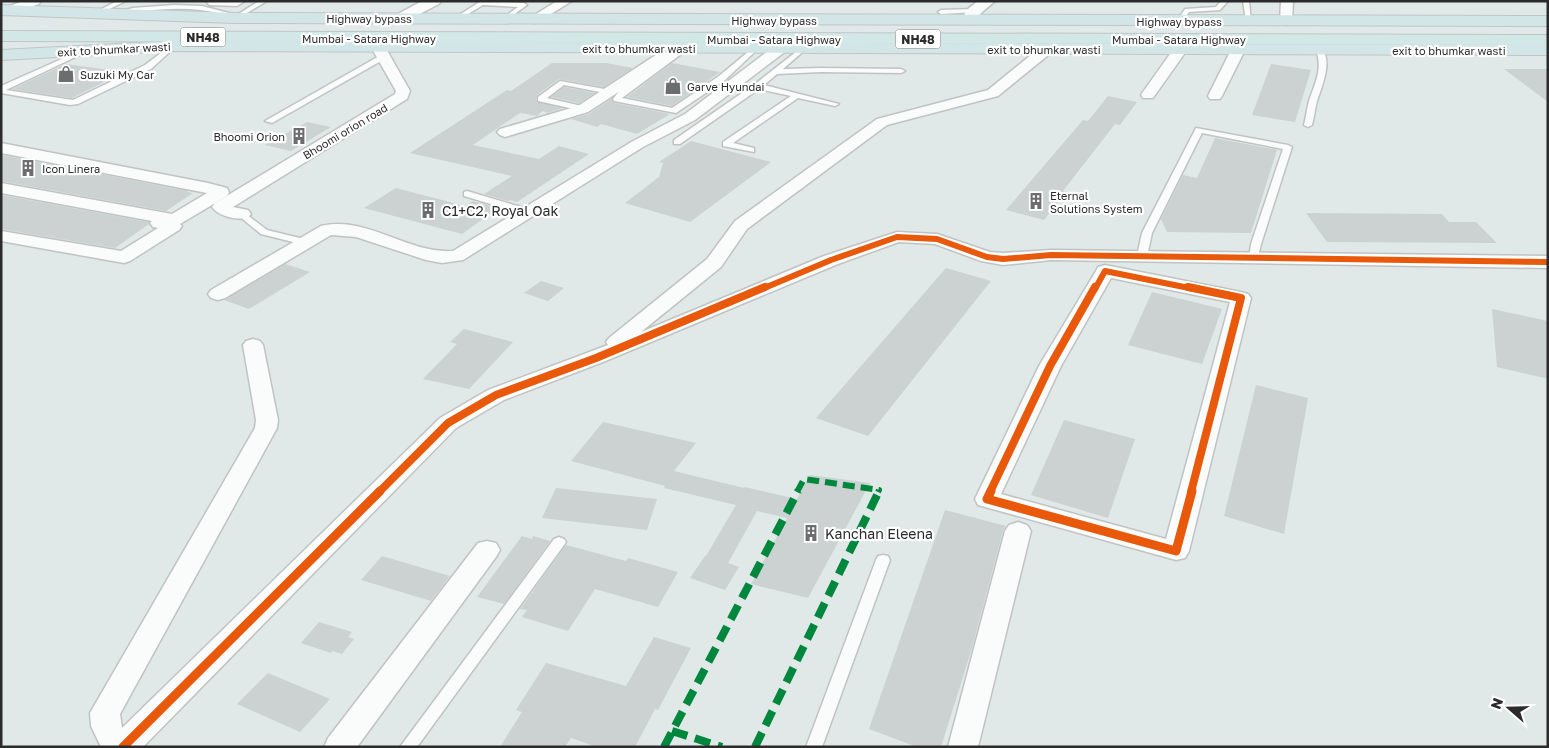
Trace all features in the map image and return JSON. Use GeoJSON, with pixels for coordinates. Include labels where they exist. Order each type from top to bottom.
{"type":"FeatureCollection","features":[{"type":"Feature","properties":{"kind":"highway"},"geometry":{"type":"LineString","coordinates":[[181,37],[224,14]]}},
{"type":"Feature","properties":{"kind":"highway"},"geometry":{"type":"LineString","coordinates":[[254,18],[272,28]]}},
{"type":"Feature","properties":{"kind":"highway","name":"Mumbai - Satara Highway"},"geometry":{"type":"LineString","coordinates":[[1,28],[181,37],[272,28],[1548,31]]}},
{"type":"Feature","properties":{"kind":"highway","name":"Mumbai - Satara Highway"},"geometry":{"type":"LineString","coordinates":[[1,36],[1548,40]]}},
{"type":"Feature","properties":{"kind":"highway"},"geometry":{"type":"LineString","coordinates":[[248,38],[278,47]]}},
{"type":"Feature","properties":{"kind":"main road","name":"Highway bypass"},"geometry":{"type":"LineString","coordinates":[[6,10],[99,12],[120,7],[224,14],[254,18],[534,19],[981,7],[1180,21],[1214,15],[1249,21],[1548,21]]}},
{"type":"Feature","properties":{"kind":"main road","name":"exit to bhumkar wasti"},"geometry":{"type":"LineString","coordinates":[[2,55],[33,57],[144,47],[181,37],[278,47],[381,52],[681,48],[1548,50]]}},
{"type":"Feature","properties":{"kind":"street"},"geometry":{"type":"LineString","coordinates":[[6,10],[34,1]]}},
{"type":"Feature","properties":{"kind":"street"},"geometry":{"type":"LineString","coordinates":[[409,18],[434,1]]}},
{"type":"Feature","properties":{"kind":"street"},"geometry":{"type":"LineString","coordinates":[[409,18],[450,1]]}},
{"type":"Feature","properties":{"kind":"street"},"geometry":{"type":"LineString","coordinates":[[534,19],[566,1]]}},
{"type":"Feature","properties":{"kind":"street"},"geometry":{"type":"LineString","coordinates":[[1286,21],[1287,1]]}},
{"type":"Feature","properties":{"kind":"street"},"geometry":{"type":"LineString","coordinates":[[505,132],[583,109],[681,48]]}},
{"type":"Feature","properties":{"kind":"street"},"geometry":{"type":"LineString","coordinates":[[218,294],[327,230],[342,229],[437,257],[448,258],[468,250],[638,144],[690,117],[781,48]]}},
{"type":"Feature","properties":{"kind":"street"},"geometry":{"type":"LineString","coordinates":[[596,358],[714,263],[741,225],[882,122],[993,93],[1047,49]]}},
{"type":"Feature","properties":{"kind":"street"},"geometry":{"type":"LineString","coordinates":[[1148,95],[1180,50]]}},
{"type":"Feature","properties":{"kind":"street"},"geometry":{"type":"LineString","coordinates":[[1215,96],[1238,50]]}},
{"type":"Feature","properties":{"kind":"street","name":"Bhoomi orion road"},"geometry":{"type":"LineString","coordinates":[[242,214],[224,210],[221,207],[402,96],[403,91],[381,52]]}},
{"type":"Feature","properties":{"kind":"street"},"geometry":{"type":"LineString","coordinates":[[1,148],[221,192],[175,220],[1,188]]}},
{"type":"Feature","properties":{"kind":"street"},"geometry":{"type":"LineString","coordinates":[[1,196],[173,226],[124,257],[1,236]]}},
{"type":"Feature","properties":{"kind":"street"},"geometry":{"type":"LineString","coordinates":[[123,747],[448,423],[496,396],[596,358],[831,260],[897,237],[938,239],[987,257],[1003,259],[1051,255],[1548,262]]}},
{"type":"Feature","properties":{"kind":"street"},"geometry":{"type":"LineString","coordinates":[[1166,283],[1168,258]]}},
{"type":"Feature","properties":{"kind":"street"},"geometry":{"type":"LineString","coordinates":[[1105,271],[1166,283],[1241,298],[1176,552],[987,499],[1050,366],[1105,271]]}},
{"type":"Feature","properties":{"kind":"street"},"geometry":{"type":"LineString","coordinates":[[116,747],[106,726],[105,713],[266,428],[267,420],[253,345]]}},
{"type":"Feature","properties":{"kind":"street"},"geometry":{"type":"LineString","coordinates":[[963,747],[1018,531]]}},
{"type":"Feature","properties":{"kind":"street"},"geometry":{"type":"LineString","coordinates":[[338,747],[487,550]]}},
{"type":"Feature","properties":{"kind":"lane"},"geometry":{"type":"LineString","coordinates":[[154,7],[169,1]]}},
{"type":"Feature","properties":{"kind":"lane"},"geometry":{"type":"LineString","coordinates":[[191,1],[224,14]]}},
{"type":"Feature","properties":{"kind":"lane"},"geometry":{"type":"LineString","coordinates":[[224,14],[242,1]]}},
{"type":"Feature","properties":{"kind":"lane"},"geometry":{"type":"LineString","coordinates":[[120,7],[154,7],[224,14],[264,1]]}},
{"type":"Feature","properties":{"kind":"lane"},"geometry":{"type":"LineString","coordinates":[[1214,15],[1225,1]]}},
{"type":"Feature","properties":{"kind":"lane"},"geometry":{"type":"LineString","coordinates":[[1246,1],[1249,21]]}},
{"type":"Feature","properties":{"kind":"lane"},"geometry":{"type":"LineString","coordinates":[[456,19],[484,2],[526,3]]}},
{"type":"Feature","properties":{"kind":"lane"},"geometry":{"type":"LineString","coordinates":[[505,19],[526,3]]}},
{"type":"Feature","properties":{"kind":"lane"},"geometry":{"type":"LineString","coordinates":[[941,12],[981,7]]}},
{"type":"Feature","properties":{"kind":"lane"},"geometry":{"type":"LineString","coordinates":[[1,90],[70,103],[75,102],[148,67],[181,37]]}},
{"type":"Feature","properties":{"kind":"lane"},"geometry":{"type":"LineString","coordinates":[[681,48],[623,92],[617,99],[673,111],[722,78],[756,48]]}},
{"type":"Feature","properties":{"kind":"lane"},"geometry":{"type":"LineString","coordinates":[[677,142],[758,86],[803,48]]}},
{"type":"Feature","properties":{"kind":"lane"},"geometry":{"type":"LineString","coordinates":[[1308,125],[1324,68],[1323,58],[1319,50]]}},
{"type":"Feature","properties":{"kind":"lane"},"geometry":{"type":"LineString","coordinates":[[1,90],[84,51]]}},
{"type":"Feature","properties":{"kind":"lane"},"geometry":{"type":"LineString","coordinates":[[269,121],[381,52]]}},
{"type":"Feature","properties":{"kind":"lane"},"geometry":{"type":"LineString","coordinates":[[775,72],[822,70],[901,71]]}},
{"type":"Feature","properties":{"kind":"lane"},"geometry":{"type":"LineString","coordinates":[[583,109],[541,99],[563,83],[610,92]]}},
{"type":"Feature","properties":{"kind":"lane"},"geometry":{"type":"LineString","coordinates":[[758,86],[835,104]]}},
{"type":"Feature","properties":{"kind":"lane"},"geometry":{"type":"LineString","coordinates":[[751,150],[726,144],[797,95]]}},
{"type":"Feature","properties":{"kind":"lane"},"geometry":{"type":"LineString","coordinates":[[1142,256],[1147,234],[1199,130],[1288,147],[1256,244],[1254,259]]}},
{"type":"Feature","properties":{"kind":"lane"},"geometry":{"type":"LineString","coordinates":[[467,194],[528,212]]}},
{"type":"Feature","properties":{"kind":"lane"},"geometry":{"type":"LineString","coordinates":[[242,214],[264,232],[305,242]]}},
{"type":"Feature","properties":{"kind":"lane"},"geometry":{"type":"LineString","coordinates":[[408,747],[559,542]]}},
{"type":"Feature","properties":{"kind":"lane"},"geometry":{"type":"LineString","coordinates":[[814,747],[883,560]]}},
{"type":"Feature","properties":{"kind":"building"},"geometry":{"type":"Polygon","coordinates":[[[552,63],[606,63],[633,68],[604,87],[559,79],[537,95],[536,101],[563,108],[548,113],[543,111],[537,116],[520,113],[473,145],[539,159],[559,146],[589,154],[517,202],[484,194],[512,176],[410,153],[507,90],[511,91],[552,63]]]}},
{"type":"Feature","properties":{"kind":"building","name":"Garve Hyundai"},"geometry":{"type":"Polygon","coordinates":[[[672,63],[720,72],[672,106],[627,97],[672,63]]]}},
{"type":"Feature","properties":{"kind":"building"},"geometry":{"type":"Polygon","coordinates":[[[66,64],[124,72],[72,98],[12,89],[66,64]]]}},
{"type":"Feature","properties":{"kind":"building"},"geometry":{"type":"Polygon","coordinates":[[[1271,64],[1311,70],[1295,122],[1252,115],[1271,64]]]}},
{"type":"Feature","properties":{"kind":"building"},"geometry":{"type":"Polygon","coordinates":[[[1504,69],[1548,69],[1548,102],[1504,69]]]}},
{"type":"Feature","properties":{"kind":"building"},"geometry":{"type":"Polygon","coordinates":[[[564,87],[595,93],[579,103],[551,97],[564,87]]]}},
{"type":"Feature","properties":{"kind":"building"},"geometry":{"type":"Polygon","coordinates":[[[1108,96],[1137,102],[1120,125],[1115,124],[1063,191],[1066,192],[1044,220],[1006,210],[1083,120],[1088,121],[1108,96]]]}},
{"type":"Feature","properties":{"kind":"building"},"geometry":{"type":"Polygon","coordinates":[[[611,99],[614,103],[670,114],[637,134],[601,124],[597,127],[571,119],[589,114],[611,99]]]}},
{"type":"Feature","properties":{"kind":"building","name":"Bhoomi Orion"},"geometry":{"type":"Polygon","coordinates":[[[307,122],[331,127],[291,151],[265,145],[307,122]]]}},
{"type":"Feature","properties":{"kind":"building"},"geometry":{"type":"Polygon","coordinates":[[[1215,138],[1277,150],[1251,233],[1167,232],[1161,219],[1183,175],[1197,178],[1215,138]]]}},
{"type":"Feature","properties":{"kind":"building"},"geometry":{"type":"Polygon","coordinates":[[[691,141],[771,162],[690,222],[625,203],[659,177],[663,163],[659,162],[691,141]]]}},
{"type":"Feature","properties":{"kind":"building"},"geometry":{"type":"Polygon","coordinates":[[[1,155],[193,193],[166,211],[1,181],[1,155]]]}},
{"type":"Feature","properties":{"kind":"building","name":"C1+C2, Royal Oak"},"geometry":{"type":"Polygon","coordinates":[[[396,188],[465,206],[473,201],[498,208],[462,234],[364,208],[396,188]]]}},
{"type":"Feature","properties":{"kind":"building"},"geometry":{"type":"Polygon","coordinates":[[[1,195],[148,222],[149,224],[115,248],[1,229],[1,195]]]}},
{"type":"Feature","properties":{"kind":"building"},"geometry":{"type":"Polygon","coordinates":[[[1306,213],[1442,214],[1449,222],[1476,222],[1497,243],[1327,242],[1306,213]]]}},
{"type":"Feature","properties":{"kind":"building"},"geometry":{"type":"Polygon","coordinates":[[[285,264],[310,272],[249,309],[224,300],[285,264]]]}},
{"type":"Feature","properties":{"kind":"building"},"geometry":{"type":"Polygon","coordinates":[[[946,268],[991,281],[868,436],[816,418],[946,268]]]}},
{"type":"Feature","properties":{"kind":"building"},"geometry":{"type":"Polygon","coordinates":[[[541,281],[564,288],[548,301],[524,293],[541,281]]]}},
{"type":"Feature","properties":{"kind":"building"},"geometry":{"type":"Polygon","coordinates":[[[1152,292],[1222,309],[1202,364],[1128,345],[1152,292]]]}},
{"type":"Feature","properties":{"kind":"building"},"geometry":{"type":"Polygon","coordinates":[[[1492,309],[1548,321],[1548,379],[1497,367],[1492,309]]]}},
{"type":"Feature","properties":{"kind":"building"},"geometry":{"type":"Polygon","coordinates":[[[464,329],[513,342],[469,389],[423,379],[457,344],[450,342],[464,329]]]}},
{"type":"Feature","properties":{"kind":"building"},"geometry":{"type":"Polygon","coordinates":[[[1256,385],[1308,398],[1284,534],[1224,516],[1256,385]]]}},
{"type":"Feature","properties":{"kind":"building"},"geometry":{"type":"Polygon","coordinates":[[[1064,420],[1135,439],[1108,518],[1031,495],[1064,420]]]}},
{"type":"Feature","properties":{"kind":"building"},"geometry":{"type":"Polygon","coordinates":[[[603,422],[696,443],[674,471],[744,488],[797,499],[810,475],[870,483],[808,598],[751,584],[787,518],[757,511],[728,563],[739,567],[725,590],[690,578],[706,556],[736,505],[664,488],[665,486],[571,461],[603,422]]]}},
{"type":"Feature","properties":{"kind":"building"},"geometry":{"type":"Polygon","coordinates":[[[556,488],[657,499],[647,530],[542,518],[556,488]]]}},
{"type":"Feature","properties":{"kind":"building"},"geometry":{"type":"Polygon","coordinates":[[[945,510],[1006,526],[1003,531],[972,648],[941,747],[917,747],[869,729],[945,510]]]}},
{"type":"Feature","properties":{"kind":"building"},"geometry":{"type":"Polygon","coordinates":[[[522,536],[532,539],[533,536],[550,541],[504,604],[477,597],[522,536]]]}},
{"type":"Feature","properties":{"kind":"building"},"geometry":{"type":"Polygon","coordinates":[[[566,545],[626,561],[628,558],[678,572],[658,607],[595,589],[568,631],[522,617],[527,610],[520,609],[566,545]]]}},
{"type":"Feature","properties":{"kind":"building"},"geometry":{"type":"Polygon","coordinates":[[[382,556],[450,576],[431,601],[361,580],[382,556]]]}},
{"type":"Feature","properties":{"kind":"building"},"geometry":{"type":"Polygon","coordinates":[[[319,622],[352,632],[348,637],[354,639],[342,654],[332,651],[331,653],[301,643],[319,622]]]}},
{"type":"Feature","properties":{"kind":"building"},"geometry":{"type":"Polygon","coordinates":[[[654,637],[691,648],[658,710],[655,709],[635,747],[597,747],[571,738],[565,747],[500,747],[522,712],[516,710],[546,663],[626,686],[654,637]]]}},
{"type":"Feature","properties":{"kind":"building"},"geometry":{"type":"Polygon","coordinates":[[[268,673],[330,699],[300,732],[237,704],[268,673]]]}},
{"type":"Feature","properties":{"kind":"marked path"},"geometry":{"type":"LineString","coordinates":[[664,747],[804,479],[879,490],[755,747]]}},
{"type":"Feature","properties":{"kind":"marked path"},"geometry":{"type":"LineString","coordinates":[[672,731],[722,747]]}},
{"type":"Feature","properties":{"kind":"cycle path"},"geometry":{"type":"LineString","coordinates":[[123,747],[448,423],[496,395],[596,358],[831,260],[897,237],[937,239],[987,257],[1003,259],[1051,255],[1548,262]]}},
{"type":"Feature","properties":{"kind":"cycle path"},"geometry":{"type":"LineString","coordinates":[[1105,271],[1241,298],[1176,551],[987,499],[1050,366],[1105,271]]}},
{"type":"Feature","properties":{"kind":"place","name":"Suzuki My Car"},"geometry":{"type":"Point","coordinates":[66,74]}},
{"type":"Feature","properties":{"kind":"place","name":"Garve Hyundai"},"geometry":{"type":"Point","coordinates":[673,86]}},
{"type":"Feature","properties":{"kind":"place","name":"Bhoomi Orion"},"geometry":{"type":"Point","coordinates":[299,136]}},
{"type":"Feature","properties":{"kind":"place","name":"Icon Linera"},"geometry":{"type":"Point","coordinates":[28,168]}},
{"type":"Feature","properties":{"kind":"place","name":"Eternal Solutions System"},"geometry":{"type":"Point","coordinates":[1036,201]}},
{"type":"Feature","properties":{"kind":"place","name":"C1+C2, Royal Oak"},"geometry":{"type":"Point","coordinates":[428,210]}},
{"type":"Feature","properties":{"kind":"place","name":"Kanchan Eleena"},"geometry":{"type":"Point","coordinates":[811,533]}}]}
